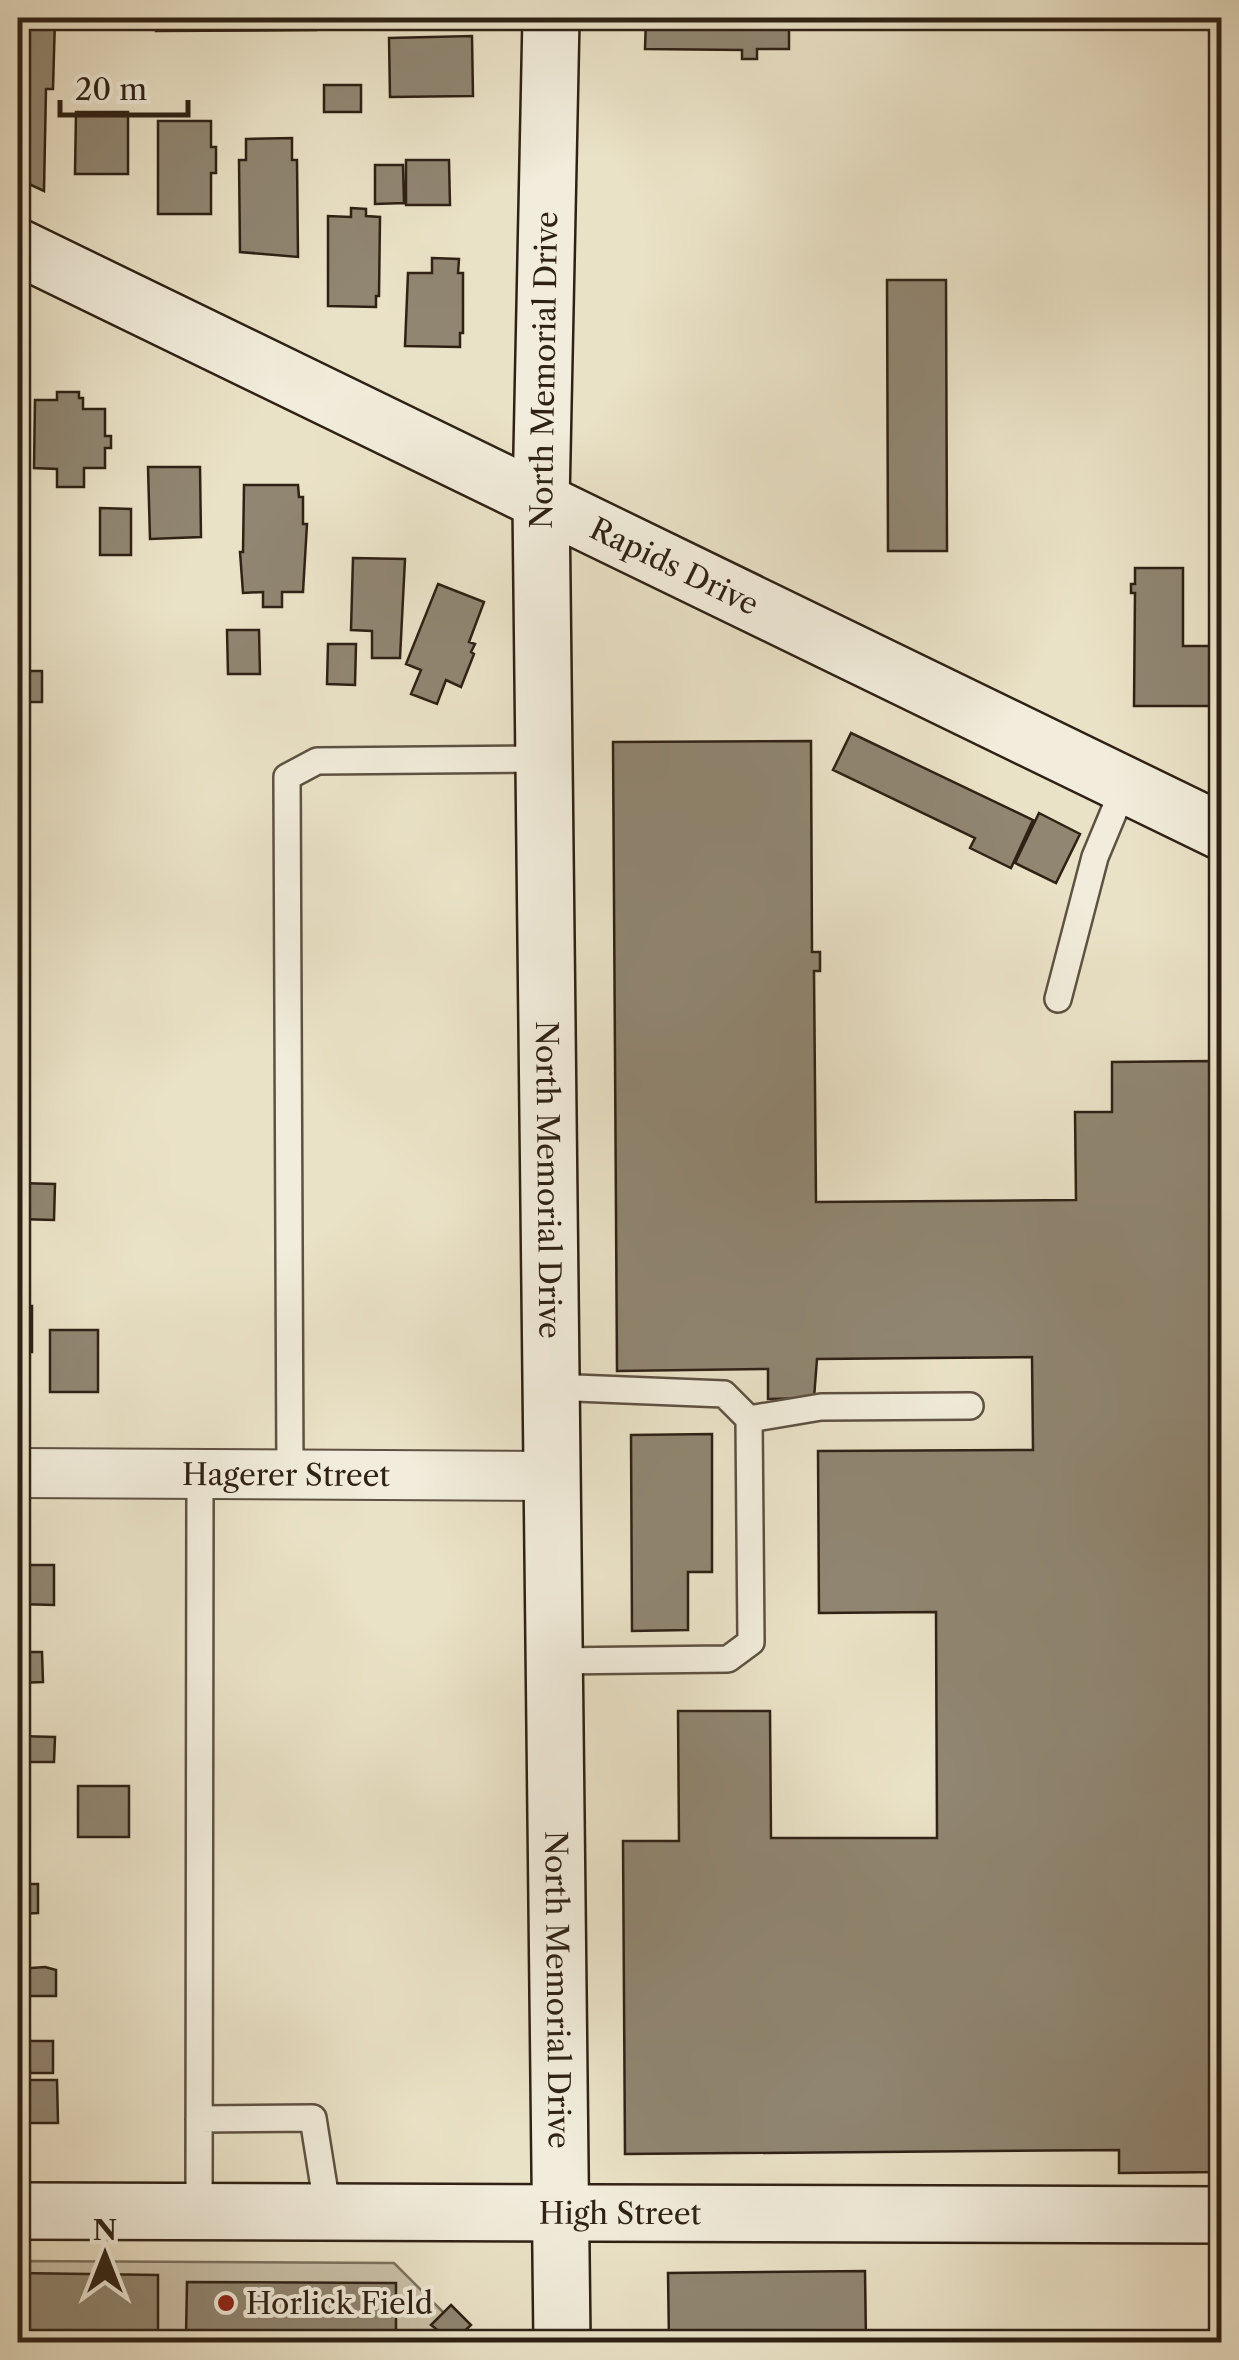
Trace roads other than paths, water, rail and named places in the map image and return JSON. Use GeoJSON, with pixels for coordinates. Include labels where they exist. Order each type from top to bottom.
{"type":"FeatureCollection","features":[{"type":"Feature","properties":{"kind":"main road","name":"North Memorial Drive"},"geometry":{"type":"LineString","coordinates":[[551,18],[541,501],[562,2342]]}},
{"type":"Feature","properties":{"kind":"main road","name":"Rapids Drive"},"geometry":{"type":"LineString","coordinates":[[18,247],[1222,832]]}},
{"type":"Feature","properties":{"kind":"main road","name":"High Street"},"geometry":{"type":"LineString","coordinates":[[18,2211],[1222,2215]]}},
{"type":"Feature","properties":{"kind":"street","name":"Hagerer Street"},"geometry":{"type":"LineString","coordinates":[[18,1473],[552,1476]]}},
{"type":"Feature","properties":{"kind":"lane"},"geometry":{"type":"LineString","coordinates":[[290,1475],[286,777],[317,761],[544,759]]}},
{"type":"Feature","properties":{"kind":"lane"},"geometry":{"type":"LineString","coordinates":[[1058,999],[1095,857],[1124,785]]}},
{"type":"Feature","properties":{"kind":"lane"},"geometry":{"type":"LineString","coordinates":[[551,1387],[724,1394],[749,1418],[750,1642],[728,1659],[554,1660]]}},
{"type":"Feature","properties":{"kind":"lane"},"geometry":{"type":"LineString","coordinates":[[749,1418],[821,1406],[970,1406]]}},
{"type":"Feature","properties":{"kind":"lane"},"geometry":{"type":"LineString","coordinates":[[199,2212],[200,1474]]}},
{"type":"Feature","properties":{"kind":"lane"},"geometry":{"type":"LineString","coordinates":[[199,2119],[313,2118],[328,2212]]}},
{"type":"Feature","properties":{"kind":"place","name":"Horlick Field"},"geometry":{"type":"Point","coordinates":[226,2303]}}]}
